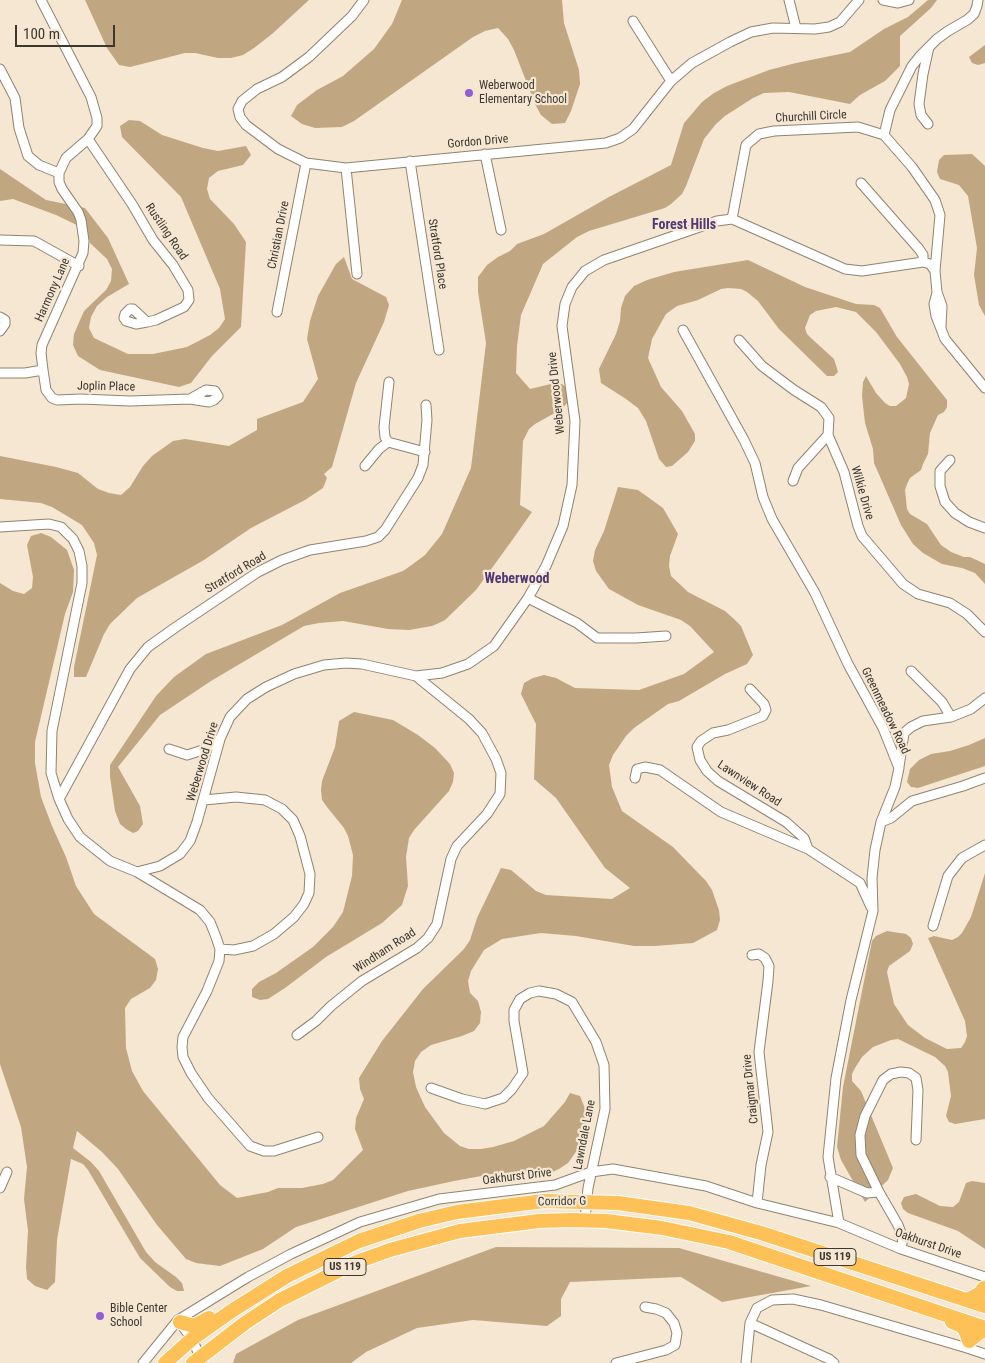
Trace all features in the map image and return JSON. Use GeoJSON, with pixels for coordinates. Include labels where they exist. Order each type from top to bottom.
{"type":"FeatureCollection","features":[{"type":"Feature","properties":{"kind":"highway","name":"Corridor G"},"geometry":{"type":"LineString","coordinates":[[165,1363],[192,1339],[230,1312],[287,1276],[359,1241],[419,1221],[473,1209],[544,1201],[587,1201],[655,1207],[718,1220],[985,1306]]}},
{"type":"Feature","properties":{"kind":"highway","name":"Corridor G"},"geometry":{"type":"LineString","coordinates":[[585,1220],[626,1223],[690,1233],[729,1242],[985,1329]]}},
{"type":"Feature","properties":{"kind":"highway","name":"US 119"},"geometry":{"type":"LineString","coordinates":[[199,1361],[245,1323],[280,1300],[354,1263],[423,1240],[460,1231],[547,1221],[585,1220]]}},
{"type":"Feature","properties":{"kind":"highway"},"geometry":{"type":"LineString","coordinates":[[690,1233],[694,1226],[703,1222],[708,1223],[911,1288],[920,1285]]}},
{"type":"Feature","properties":{"kind":"highway"},"geometry":{"type":"LineString","coordinates":[[179,1321],[194,1326],[204,1322],[230,1303],[287,1276]]}},
{"type":"Feature","properties":{"kind":"highway"},"geometry":{"type":"LineString","coordinates":[[967,1300],[979,1294],[985,1285]]}},
{"type":"Feature","properties":{"kind":"highway"},"geometry":{"type":"LineString","coordinates":[[873,1290],[901,1304],[962,1326],[966,1332],[968,1344]]}},
{"type":"Feature","properties":{"kind":"highway"},"geometry":{"type":"LineString","coordinates":[[968,1344],[985,1329]]}},
{"type":"Feature","properties":{"kind":"street"},"geometry":{"type":"LineString","coordinates":[[0,69],[14,98],[19,128],[28,156],[39,165],[59,173],[66,158],[88,139],[97,126],[97,118],[91,97],[40,0]]}},
{"type":"Feature","properties":{"kind":"street","name":"Gordon Drive"},"geometry":{"type":"LineString","coordinates":[[364,0],[352,16],[309,57],[282,77],[257,89],[242,100],[238,109],[240,117],[246,125],[278,149],[306,163],[346,168],[606,144],[620,138],[633,129],[670,81],[692,63],[741,36],[774,28],[823,28],[835,24],[846,16],[859,0]]}},
{"type":"Feature","properties":{"kind":"street"},"geometry":{"type":"LineString","coordinates":[[789,0],[796,28]]}},
{"type":"Feature","properties":{"kind":"street"},"geometry":{"type":"LineString","coordinates":[[883,0],[898,4],[909,0]]}},
{"type":"Feature","properties":{"kind":"street"},"geometry":{"type":"LineString","coordinates":[[978,0],[974,14],[968,20],[948,31],[929,47],[912,66],[890,110],[884,135],[912,167],[935,200],[940,215],[935,270],[937,292],[942,306],[941,327],[945,338],[985,388]]}},
{"type":"Feature","properties":{"kind":"street"},"geometry":{"type":"LineString","coordinates":[[633,21],[670,81]]}},
{"type":"Feature","properties":{"kind":"street"},"geometry":{"type":"LineString","coordinates":[[928,124],[921,114],[919,104],[929,47]]}},
{"type":"Feature","properties":{"kind":"street","name":"Churchill Circle"},"geometry":{"type":"LineString","coordinates":[[732,219],[746,146],[759,134],[774,131],[858,127],[884,135]]}},
{"type":"Feature","properties":{"kind":"street","name":"Rustling Road"},"geometry":{"type":"LineString","coordinates":[[88,139],[132,204],[153,240],[170,260],[188,290],[189,300],[184,307],[167,316],[146,322]]}},
{"type":"Feature","properties":{"kind":"street"},"geometry":{"type":"LineString","coordinates":[[485,154],[502,230]]}},
{"type":"Feature","properties":{"kind":"street","name":"Stratford Place"},"geometry":{"type":"LineString","coordinates":[[410,161],[439,350]]}},
{"type":"Feature","properties":{"kind":"street","name":"Christian Drive"},"geometry":{"type":"LineString","coordinates":[[277,312],[306,163]]}},
{"type":"Feature","properties":{"kind":"street"},"geometry":{"type":"LineString","coordinates":[[346,168],[356,274]]}},
{"type":"Feature","properties":{"kind":"street","name":"Harmony Lane"},"geometry":{"type":"LineString","coordinates":[[44,370],[41,353],[42,345],[79,266],[83,253],[82,225],[78,212],[62,190],[59,182],[59,173]]}},
{"type":"Feature","properties":{"kind":"street"},"geometry":{"type":"LineString","coordinates":[[861,183],[919,249],[923,255],[923,262]]}},
{"type":"Feature","properties":{"kind":"street"},"geometry":{"type":"LineString","coordinates":[[732,219],[845,269],[862,271],[923,262],[930,264],[935,270]]}},
{"type":"Feature","properties":{"kind":"street","name":"Weberwood Drive"},"geometry":{"type":"LineString","coordinates":[[137,872],[160,866],[180,854],[190,841],[204,800],[220,739],[230,717],[247,698],[294,674],[324,665],[346,662],[416,676],[442,673],[468,664],[494,646],[528,598],[546,566],[563,526],[572,485],[575,422],[562,326],[565,304],[572,287],[585,271],[604,260],[717,222],[732,219]]}},
{"type":"Feature","properties":{"kind":"street"},"geometry":{"type":"LineString","coordinates":[[0,240],[34,241],[79,266]]}},
{"type":"Feature","properties":{"kind":"street"},"geometry":{"type":"LineString","coordinates":[[0,317],[5,320],[5,324],[0,331]]}},
{"type":"Feature","properties":{"kind":"street","name":"Greenmeadow Road"},"geometry":{"type":"LineString","coordinates":[[683,330],[744,440],[755,463],[763,497],[772,519],[815,593],[848,664],[883,728],[899,768],[895,787],[882,822],[874,859],[872,878],[873,911],[851,1000],[836,1078],[828,1140],[828,1157],[839,1224]]}},
{"type":"Feature","properties":{"kind":"street","name":"Wilkie Drive"},"geometry":{"type":"LineString","coordinates":[[738,340],[762,366],[821,407],[829,418],[828,435],[844,472],[853,512],[862,536],[903,584],[918,594],[950,603],[967,614],[985,632]]}},
{"type":"Feature","properties":{"kind":"street"},"geometry":{"type":"LineString","coordinates":[[0,373],[25,373],[44,370]]}},
{"type":"Feature","properties":{"kind":"street","name":"Joplin Place"},"geometry":{"type":"LineString","coordinates":[[44,370],[46,390],[52,398],[57,400],[130,401],[190,399]]}},
{"type":"Feature","properties":{"kind":"street"},"geometry":{"type":"LineString","coordinates":[[389,382],[384,427],[385,437],[388,442],[424,452]]}},
{"type":"Feature","properties":{"kind":"street","name":"Stratford Road"},"geometry":{"type":"LineString","coordinates":[[59,799],[130,669],[148,647],[258,572],[310,550],[366,542],[378,537],[385,530],[418,478],[424,465],[426,405]]}},
{"type":"Feature","properties":{"kind":"street"},"geometry":{"type":"LineString","coordinates":[[793,481],[798,468],[828,435]]}},
{"type":"Feature","properties":{"kind":"street"},"geometry":{"type":"LineString","coordinates":[[365,466],[379,448],[388,442]]}},
{"type":"Feature","properties":{"kind":"street"},"geometry":{"type":"LineString","coordinates":[[950,460],[940,471],[940,486],[945,502],[955,513],[985,528]]}},
{"type":"Feature","properties":{"kind":"street"},"geometry":{"type":"LineString","coordinates":[[0,527],[49,524],[61,527],[73,539],[80,559],[82,583],[52,731],[51,773],[59,799],[68,819],[80,837],[110,861],[137,872],[200,910],[210,922],[220,949],[219,961],[207,991],[183,1037],[183,1057],[191,1073],[208,1098],[250,1146],[264,1151],[274,1151],[318,1137]]}},
{"type":"Feature","properties":{"kind":"street"},"geometry":{"type":"LineString","coordinates":[[528,598],[578,623],[597,638],[666,636]]}},
{"type":"Feature","properties":{"kind":"street"},"geometry":{"type":"LineString","coordinates":[[911,671],[942,702],[951,717]]}},
{"type":"Feature","properties":{"kind":"street","name":"Windham Road"},"geometry":{"type":"LineString","coordinates":[[297,1035],[362,981],[417,948],[428,938],[437,924],[454,852],[462,840],[487,814],[500,794],[501,773],[482,733],[469,719],[416,676]]}},
{"type":"Feature","properties":{"kind":"street","name":"Lawnview Road"},"geometry":{"type":"LineString","coordinates":[[750,689],[764,704],[766,710],[763,716],[728,730],[713,733],[701,741],[697,747],[700,760],[707,772],[718,782],[786,822],[804,838],[808,848]]}},
{"type":"Feature","properties":{"kind":"street"},"geometry":{"type":"LineString","coordinates":[[899,768],[904,733],[911,726],[951,717],[971,709],[985,698]]}},
{"type":"Feature","properties":{"kind":"street"},"geometry":{"type":"LineString","coordinates":[[169,748],[187,755],[203,750],[220,739]]}},
{"type":"Feature","properties":{"kind":"street","name":"Lawnview Road"},"geometry":{"type":"LineString","coordinates":[[635,778],[637,769],[645,767],[660,770],[721,812],[808,848],[860,883],[873,911]]}},
{"type":"Feature","properties":{"kind":"street"},"geometry":{"type":"LineString","coordinates":[[882,822],[891,818],[912,800],[985,778]]}},
{"type":"Feature","properties":{"kind":"street"},"geometry":{"type":"LineString","coordinates":[[204,800],[236,797],[265,800],[282,810],[293,820],[300,836],[310,874],[309,893],[304,904],[294,917],[274,934],[253,946],[234,950],[220,949]]}},
{"type":"Feature","properties":{"kind":"street"},"geometry":{"type":"LineString","coordinates":[[933,926],[948,876],[962,858],[985,845]]}},
{"type":"Feature","properties":{"kind":"street","name":"Craigmar Drive"},"geometry":{"type":"LineString","coordinates":[[752,955],[759,954],[765,958],[768,966],[768,981],[759,1052],[768,1132],[761,1165],[757,1203]]}},
{"type":"Feature","properties":{"kind":"street","name":"Lawndale Lane"},"geometry":{"type":"LineString","coordinates":[[431,1088],[462,1099],[484,1104],[502,1098],[512,1089],[523,1073],[514,1021],[514,1010],[520,999],[538,991],[556,994],[572,1002],[596,1042],[604,1065],[605,1109],[591,1172],[585,1220]]}},
{"type":"Feature","properties":{"kind":"street"},"geometry":{"type":"LineString","coordinates":[[901,1248],[903,1238],[898,1225],[861,1155],[860,1135],[865,1116],[883,1080],[892,1074],[909,1073],[916,1078],[918,1090],[916,1140]]}},
{"type":"Feature","properties":{"kind":"street","name":"Oakhurst Drive"},"geometry":{"type":"LineString","coordinates":[[143,1363],[179,1321],[248,1277],[291,1254],[360,1222],[439,1199],[555,1186],[591,1172],[613,1169],[706,1186],[757,1203],[839,1224],[901,1248],[985,1285]]}},
{"type":"Feature","properties":{"kind":"street"},"geometry":{"type":"LineString","coordinates":[[0,1188],[7,1172]]}},
{"type":"Feature","properties":{"kind":"street"},"geometry":{"type":"LineString","coordinates":[[830,1177],[867,1193],[879,1192]]}},
{"type":"Feature","properties":{"kind":"street"},"geometry":{"type":"LineString","coordinates":[[746,1363],[750,1323],[757,1308],[772,1300],[793,1299],[968,1344],[985,1354]]}},
{"type":"Feature","properties":{"kind":"street"},"geometry":{"type":"LineString","coordinates":[[616,1363],[666,1350],[675,1345],[677,1333],[674,1323],[666,1313],[656,1308],[645,1307]]}},
{"type":"Feature","properties":{"kind":"street"},"geometry":{"type":"LineString","coordinates":[[179,1321],[192,1339],[199,1361]]}},
{"type":"Feature","properties":{"kind":"street"},"geometry":{"type":"LineString","coordinates":[[750,1323],[834,1363]]}},
{"type":"Feature","properties":{"kind":"shaded area"},"geometry":{"type":"Polygon","coordinates":[[[85,0],[309,0],[272,34],[243,55],[231,58],[218,58],[185,53],[130,67],[119,65],[107,48],[85,0]]]}},
{"type":"Feature","properties":{"kind":"shaded area"},"geometry":{"type":"Polygon","coordinates":[[[402,0],[562,0],[564,23],[579,70],[580,84],[565,123],[552,124],[541,115],[514,50],[508,39],[498,28],[485,31],[473,37],[354,121],[342,127],[315,128],[302,124],[291,116],[297,105],[317,90],[343,76],[374,49],[392,24],[402,0]]]}},
{"type":"Feature","properties":{"kind":"shaded area"},"geometry":{"type":"Polygon","coordinates":[[[928,0],[937,0],[931,8],[900,36],[900,66],[885,81],[860,95],[850,104],[789,92],[764,93],[753,98],[725,116],[704,139],[682,194],[671,204],[665,208],[589,231],[577,237],[543,264],[521,315],[516,373],[530,389],[555,383],[562,384],[567,388],[567,403],[562,409],[529,429],[523,441],[520,505],[532,512],[476,590],[445,620],[432,626],[409,630],[388,629],[343,621],[304,626],[211,681],[160,715],[118,767],[140,806],[143,824],[138,831],[133,833],[120,824],[115,811],[110,765],[156,696],[174,677],[206,654],[282,625],[340,593],[403,571],[425,555],[442,534],[471,468],[486,343],[478,292],[478,277],[487,265],[510,251],[517,244],[544,234],[671,165],[684,123],[702,102],[714,93],[769,70],[850,52],[884,29],[908,17],[928,0]]]}},
{"type":"Feature","properties":{"kind":"shaded area"},"geometry":{"type":"Polygon","coordinates":[[[985,45],[985,63],[978,65],[972,63],[969,57],[985,45]]]}},
{"type":"Feature","properties":{"kind":"shaded area"},"geometry":{"type":"Polygon","coordinates":[[[129,120],[140,121],[162,135],[203,148],[218,151],[246,146],[251,155],[243,165],[218,171],[209,178],[207,189],[210,199],[234,224],[246,242],[241,327],[212,356],[191,383],[179,387],[100,370],[78,356],[73,345],[74,334],[84,311],[106,290],[111,281],[112,269],[107,259],[90,243],[87,230],[56,215],[13,199],[0,201],[0,169],[46,200],[85,208],[108,238],[129,284],[107,297],[97,306],[91,317],[89,328],[94,338],[128,354],[153,354],[187,347],[210,335],[219,328],[225,319],[220,289],[181,197],[122,137],[120,126],[129,120]]]}},
{"type":"Feature","properties":{"kind":"shaded area"},"geometry":{"type":"Polygon","coordinates":[[[972,154],[985,166],[985,316],[979,305],[974,275],[977,248],[968,196],[959,185],[940,179],[937,172],[939,160],[944,155],[972,154]]]}},
{"type":"Feature","properties":{"kind":"shaded area"},"geometry":{"type":"Polygon","coordinates":[[[344,257],[352,279],[386,297],[389,305],[384,322],[356,383],[332,467],[324,474],[327,478],[323,488],[305,500],[251,528],[204,560],[137,598],[110,624],[86,677],[74,677],[74,667],[97,555],[94,543],[82,525],[52,507],[41,503],[0,499],[0,456],[78,473],[98,489],[121,495],[130,487],[143,466],[152,456],[173,441],[185,439],[229,446],[257,430],[257,419],[303,402],[318,379],[307,339],[310,321],[318,296],[336,264],[344,257]]]}},
{"type":"Feature","properties":{"kind":"shaded area"},"geometry":{"type":"Polygon","coordinates":[[[748,260],[805,287],[856,304],[874,305],[880,308],[897,337],[947,400],[947,407],[944,412],[938,415],[930,433],[928,454],[921,470],[910,478],[907,484],[905,490],[907,509],[910,514],[927,524],[941,545],[951,552],[964,557],[970,557],[985,564],[985,584],[975,573],[942,564],[923,553],[913,544],[901,525],[874,463],[873,449],[865,423],[862,396],[863,382],[866,376],[876,393],[890,406],[896,406],[906,398],[909,384],[900,364],[876,332],[856,312],[836,307],[816,311],[810,315],[805,328],[807,334],[834,359],[838,372],[834,376],[827,376],[779,329],[758,301],[741,289],[721,289],[698,300],[677,306],[666,314],[652,339],[648,358],[661,387],[682,411],[695,434],[695,441],[688,452],[672,466],[666,467],[659,459],[646,421],[638,408],[601,383],[599,369],[616,334],[625,296],[634,286],[674,272],[748,260]]]}},
{"type":"Feature","properties":{"kind":"shaded area"},"geometry":{"type":"Polygon","coordinates":[[[618,487],[638,490],[663,508],[678,534],[670,556],[671,576],[688,592],[725,611],[734,619],[741,626],[753,655],[747,664],[725,674],[679,701],[668,704],[634,728],[613,755],[609,765],[612,787],[622,811],[673,847],[706,881],[712,890],[719,910],[720,920],[717,930],[693,943],[655,946],[634,946],[576,936],[541,933],[502,939],[484,950],[471,971],[468,981],[470,993],[478,1001],[481,1012],[480,1023],[474,1031],[431,1045],[421,1052],[415,1061],[413,1072],[416,1087],[425,1107],[444,1133],[460,1146],[469,1149],[493,1147],[514,1141],[544,1126],[565,1102],[570,1093],[580,1096],[588,1116],[588,1127],[580,1146],[568,1163],[548,1174],[498,1173],[408,1191],[296,1227],[263,1249],[220,1266],[196,1263],[186,1259],[157,1225],[118,1169],[102,1152],[77,1131],[73,1148],[99,1171],[146,1252],[155,1262],[182,1283],[184,1291],[177,1291],[170,1287],[140,1258],[88,1170],[83,1164],[71,1159],[57,1240],[55,1282],[47,1290],[35,1286],[27,1279],[28,1231],[24,1199],[27,1167],[21,1127],[0,1064],[0,583],[13,591],[24,594],[32,588],[33,577],[27,545],[31,536],[41,533],[51,537],[67,550],[74,570],[73,592],[65,614],[35,742],[35,763],[41,797],[76,886],[94,914],[155,959],[158,969],[156,980],[150,988],[131,999],[125,1008],[126,1048],[132,1071],[143,1091],[220,1185],[237,1198],[268,1192],[278,1188],[302,1188],[323,1184],[333,1180],[363,1150],[355,1129],[356,1118],[364,1099],[360,1089],[359,1078],[382,1041],[423,989],[464,949],[470,940],[477,918],[501,868],[511,870],[536,891],[546,895],[612,899],[630,888],[605,868],[556,798],[534,779],[536,724],[521,694],[524,683],[544,675],[556,678],[575,688],[639,690],[684,674],[714,652],[690,626],[681,620],[638,605],[609,589],[596,571],[593,561],[595,550],[604,531],[618,487]]]}},
{"type":"Feature","properties":{"kind":"shaded area"},"geometry":{"type":"Polygon","coordinates":[[[354,712],[393,720],[418,735],[435,748],[450,764],[454,773],[453,782],[449,791],[409,838],[406,857],[408,886],[402,905],[382,923],[326,957],[285,988],[268,999],[260,1000],[252,997],[252,989],[259,982],[276,973],[313,947],[333,927],[343,912],[352,876],[353,855],[348,836],[322,800],[321,790],[322,781],[335,747],[339,721],[354,712]]]}},
{"type":"Feature","properties":{"kind":"shaded area"},"geometry":{"type":"Polygon","coordinates":[[[985,738],[985,766],[918,788],[911,787],[907,782],[910,769],[919,760],[931,754],[950,751],[985,738]]]}},
{"type":"Feature","properties":{"kind":"shaded area"},"geometry":{"type":"Polygon","coordinates":[[[985,873],[985,1119],[955,1124],[949,1122],[946,1116],[951,1096],[948,1072],[945,1066],[935,1057],[898,1039],[873,1047],[862,1057],[855,1068],[852,1074],[852,1081],[861,1091],[893,1168],[888,1180],[865,1202],[841,1160],[837,1147],[843,1087],[872,941],[876,936],[887,931],[906,934],[911,938],[913,944],[910,951],[889,966],[887,972],[894,1004],[908,1025],[925,1038],[947,1049],[961,1048],[967,1036],[965,1021],[928,938],[934,936],[952,940],[962,933],[971,917],[985,873]]]}},
{"type":"Feature","properties":{"kind":"shaded area"},"geometry":{"type":"Polygon","coordinates":[[[972,1181],[985,1183],[985,1249],[958,1231],[908,1213],[903,1209],[901,1203],[904,1197],[916,1194],[940,1206],[953,1207],[959,1202],[966,1183],[972,1181]]]}},
{"type":"Feature","properties":{"kind":"shaded area"},"geometry":{"type":"Polygon","coordinates":[[[496,1247],[679,1248],[811,1286],[722,1302],[681,1277],[570,1282],[561,1299],[561,1316],[547,1326],[473,1320],[417,1328],[366,1352],[351,1363],[233,1363],[236,1354],[298,1320],[496,1247]]]}},
{"type":"Feature","properties":{"kind":"place","name":"Weberwood Elementary School"},"geometry":{"type":"Point","coordinates":[469,93]}},
{"type":"Feature","properties":{"kind":"place","name":"Bible Center School"},"geometry":{"type":"Point","coordinates":[100,1316]}},
{"type":"Feature","properties":{"kind":"district","name":"Forest Hills"},"geometry":{"type":"Point","coordinates":[684,225]}},
{"type":"Feature","properties":{"kind":"district","name":"Weberwood"},"geometry":{"type":"Point","coordinates":[517,579]}}]}
